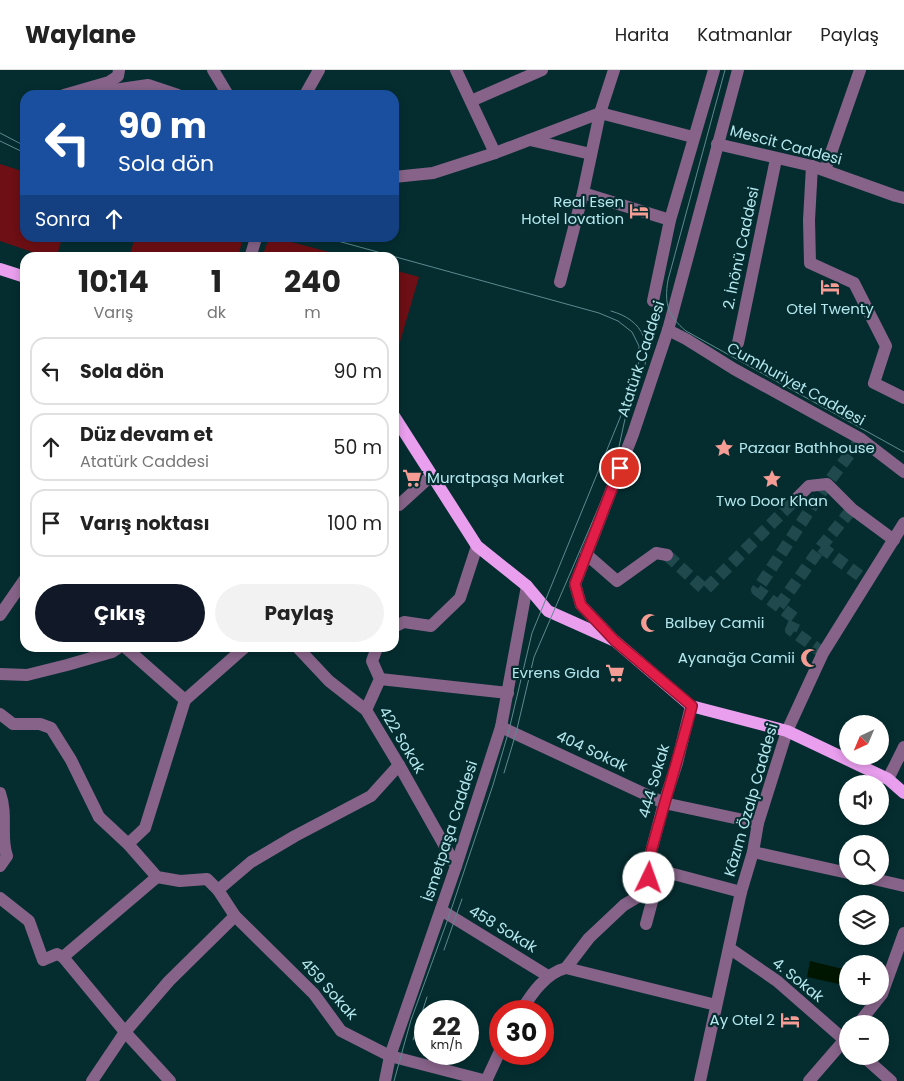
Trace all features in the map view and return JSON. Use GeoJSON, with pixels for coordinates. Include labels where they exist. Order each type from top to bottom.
{"type":"FeatureCollection","features":[{"type":"Feature","properties":{"kind":"main road"},"geometry":{"type":"LineString","coordinates":[[0,269],[20,275]]}},
{"type":"Feature","properties":{"kind":"main road"},"geometry":{"type":"LineString","coordinates":[[399,424],[477,546],[527,586],[548,611],[615,641],[692,706],[786,731],[878,775]]}},
{"type":"Feature","properties":{"kind":"main road"},"geometry":{"type":"LineString","coordinates":[[889,781],[904,793]]}},
{"type":"Feature","properties":{"kind":"street"},"geometry":{"type":"LineString","coordinates":[[82,90],[110,82],[118,76],[119,70]]}},
{"type":"Feature","properties":{"kind":"street"},"geometry":{"type":"LineString","coordinates":[[213,70],[225,90]]}},
{"type":"Feature","properties":{"kind":"street"},"geometry":{"type":"LineString","coordinates":[[308,90],[319,70]]}},
{"type":"Feature","properties":{"kind":"street"},"geometry":{"type":"LineString","coordinates":[[456,70],[495,153]]}},
{"type":"Feature","properties":{"kind":"street"},"geometry":{"type":"LineString","coordinates":[[471,101],[542,70]]}},
{"type":"Feature","properties":{"kind":"street"},"geometry":{"type":"LineString","coordinates":[[560,282],[583,193],[600,113],[614,70]]}},
{"type":"Feature","properties":{"kind":"street"},"geometry":{"type":"LineString","coordinates":[[653,301],[670,220],[714,70]]}},
{"type":"Feature","properties":{"kind":"street","name":"Atatürk Caddesi"},"geometry":{"type":"LineString","coordinates":[[615,641],[581,605],[575,584],[633,434],[668,330],[738,70]]}},
{"type":"Feature","properties":{"kind":"street"},"geometry":{"type":"LineString","coordinates":[[825,170],[860,70]]}},
{"type":"Feature","properties":{"kind":"street"},"geometry":{"type":"LineString","coordinates":[[114,90],[148,85],[163,90]]}},
{"type":"Feature","properties":{"kind":"street"},"geometry":{"type":"LineString","coordinates":[[399,176],[432,173],[495,153],[600,113],[693,138]]}},
{"type":"Feature","properties":{"kind":"street"},"geometry":{"type":"LineString","coordinates":[[530,140],[591,154]]}},
{"type":"Feature","properties":{"kind":"street","name":"Mescit Caddesi"},"geometry":{"type":"LineString","coordinates":[[717,144],[812,166],[904,198]]}},
{"type":"Feature","properties":{"kind":"street","name":"2. İnönü Caddesi"},"geometry":{"type":"LineString","coordinates":[[738,343],[776,159]]}},
{"type":"Feature","properties":{"kind":"street"},"geometry":{"type":"LineString","coordinates":[[812,166],[810,263],[854,283],[886,346],[874,383],[904,398]]}},
{"type":"Feature","properties":{"kind":"street"},"geometry":{"type":"LineString","coordinates":[[583,193],[670,220]]}},
{"type":"Feature","properties":{"kind":"street","name":"Cumhuriyet Caddesi"},"geometry":{"type":"LineString","coordinates":[[668,330],[734,369],[861,439],[904,472]]}},
{"type":"Feature","properties":{"kind":"street"},"geometry":{"type":"LineString","coordinates":[[399,505],[432,475]]}},
{"type":"Feature","properties":{"kind":"street"},"geometry":{"type":"LineString","coordinates":[[797,498],[809,486],[827,484],[852,509],[894,540]]}},
{"type":"Feature","properties":{"kind":"street","name":"Kâzım Özalp Caddesi"},"geometry":{"type":"LineString","coordinates":[[700,1081],[741,892],[758,823],[786,731],[823,653],[904,523]]}},
{"type":"Feature","properties":{"kind":"street"},"geometry":{"type":"LineString","coordinates":[[399,624],[404,622],[431,626],[460,598],[477,546]]}},
{"type":"Feature","properties":{"kind":"street"},"geometry":{"type":"LineString","coordinates":[[586,554],[617,581],[656,554],[666,555]]}},
{"type":"Feature","properties":{"kind":"street"},"geometry":{"type":"LineString","coordinates":[[0,615],[20,586]]}},
{"type":"Feature","properties":{"kind":"street","name":"İsmetpaşa Caddesi"},"geometry":{"type":"LineString","coordinates":[[385,1081],[390,1056],[456,866],[501,727],[527,586]]}},
{"type":"Feature","properties":{"kind":"street"},"geometry":{"type":"LineString","coordinates":[[0,674],[27,675],[67,666],[112,652]]}},
{"type":"Feature","properties":{"kind":"street"},"geometry":{"type":"LineString","coordinates":[[131,652],[185,700]]}},
{"type":"Feature","properties":{"kind":"street"},"geometry":{"type":"LineString","coordinates":[[128,844],[145,828],[185,700],[239,652]]}},
{"type":"Feature","properties":{"kind":"street","name":"422 Sokak"},"geometry":{"type":"LineString","coordinates":[[302,652],[329,681],[366,710],[456,866]]}},
{"type":"Feature","properties":{"kind":"street"},"geometry":{"type":"LineString","coordinates":[[366,710],[380,679],[372,661],[375,652]]}},
{"type":"Feature","properties":{"kind":"street"},"geometry":{"type":"LineString","coordinates":[[380,679],[508,693]]}},
{"type":"Feature","properties":{"kind":"street","name":"444 Sokak"},"geometry":{"type":"LineString","coordinates":[[646,924],[654,894],[651,889],[647,867],[664,803],[678,763],[692,706]]}},
{"type":"Feature","properties":{"kind":"street"},"geometry":{"type":"LineString","coordinates":[[0,714],[13,724],[40,724],[51,728],[71,760],[99,816],[128,844],[157,877],[63,957]]}},
{"type":"Feature","properties":{"kind":"street","name":"404 Sokak"},"geometry":{"type":"LineString","coordinates":[[501,727],[664,803],[758,823]]}},
{"type":"Feature","properties":{"kind":"street"},"geometry":{"type":"LineString","coordinates":[[889,778],[904,747]]}},
{"type":"Feature","properties":{"kind":"street"},"geometry":{"type":"LineString","coordinates":[[218,890],[251,862],[295,836],[371,796],[399,765]]}},
{"type":"Feature","properties":{"kind":"street"},"geometry":{"type":"LineString","coordinates":[[0,793],[4,804],[3,847],[7,856],[0,866]]}},
{"type":"Feature","properties":{"kind":"street"},"geometry":{"type":"LineString","coordinates":[[752,852],[839,871]]}},
{"type":"Feature","properties":{"kind":"street"},"geometry":{"type":"LineString","coordinates":[[647,867],[741,892]]}},
{"type":"Feature","properties":{"kind":"street","name":"459 Sokak"},"geometry":{"type":"LineString","coordinates":[[157,877],[180,881],[207,879],[218,890],[235,916],[314,994],[341,1031],[390,1056],[486,1081]]}},
{"type":"Feature","properties":{"kind":"street"},"geometry":{"type":"LineString","coordinates":[[889,883],[904,886]]}},
{"type":"Feature","properties":{"kind":"street"},"geometry":{"type":"LineString","coordinates":[[528,1000],[624,905],[651,889]]}},
{"type":"Feature","properties":{"kind":"street"},"geometry":{"type":"LineString","coordinates":[[0,898],[29,921],[43,960],[57,954],[63,957],[167,1080]]}},
{"type":"Feature","properties":{"kind":"street","name":"458 Sokak"},"geometry":{"type":"LineString","coordinates":[[441,910],[557,971],[716,1005]]}},
{"type":"Feature","properties":{"kind":"street"},"geometry":{"type":"LineString","coordinates":[[92,1081],[125,1032],[169,981],[235,916]]}},
{"type":"Feature","properties":{"kind":"street"},"geometry":{"type":"LineString","coordinates":[[865,1015],[882,994],[904,933]]}},
{"type":"Feature","properties":{"kind":"street","name":"4. Sokak"},"geometry":{"type":"LineString","coordinates":[[730,948],[777,981],[839,1034]]}},
{"type":"Feature","properties":{"kind":"street"},"geometry":{"type":"LineString","coordinates":[[810,1081],[839,1048]]}},
{"type":"Feature","properties":{"kind":"street"},"geometry":{"type":"LineString","coordinates":[[486,1081],[493,1065]]}},
{"type":"Feature","properties":{"kind":"street"},"geometry":{"type":"LineString","coordinates":[[873,1065],[891,1081]]}},
{"type":"Feature","properties":{"kind":"shaded area"},"geometry":{"type":"Polygon","coordinates":[[[0,164],[20,170],[20,242],[61,242],[58,252],[32,252],[0,241],[0,164]]]}},
{"type":"Feature","properties":{"kind":"shaded area"},"geometry":{"type":"Polygon","coordinates":[[[134,242],[242,242],[239,252],[131,252],[134,242]]]}},
{"type":"Feature","properties":{"kind":"shaded area"},"geometry":{"type":"Polygon","coordinates":[[[268,242],[291,242],[329,252],[264,252],[268,242]]]}},
{"type":"Feature","properties":{"kind":"shaded area"},"geometry":{"type":"Polygon","coordinates":[[[399,271],[419,277],[399,345],[399,271]]]}},
{"type":"Feature","properties":{"kind":"shaded area"},"geometry":{"type":"Polygon","coordinates":[[[810,961],[839,968],[839,984],[807,977],[810,961]]]}},
{"type":"Feature","properties":{"kind":"tunnel"},"geometry":{"type":"LineString","coordinates":[[823,653],[791,630],[796,619],[757,590],[827,484],[861,439]]}},
{"type":"Feature","properties":{"kind":"tunnel"},"geometry":{"type":"LineString","coordinates":[[667,555],[705,590],[797,498]]}},
{"type":"Feature","properties":{"kind":"tunnel"},"geometry":{"type":"LineString","coordinates":[[779,606],[821,547],[852,509]]}},
{"type":"Feature","properties":{"kind":"tunnel"},"geometry":{"type":"LineString","coordinates":[[821,547],[867,581]]}},
{"type":"Feature","properties":{"kind":"tram line"},"geometry":{"type":"LineString","coordinates":[[725,70],[668,280],[667,303],[671,315],[686,331],[904,452]]}},
{"type":"Feature","properties":{"kind":"tram line"},"geometry":{"type":"LineString","coordinates":[[0,133],[20,143]]}},
{"type":"Feature","properties":{"kind":"tram line"},"geometry":{"type":"LineString","coordinates":[[0,141],[20,151]]}},
{"type":"Feature","properties":{"kind":"tram line"},"geometry":{"type":"LineString","coordinates":[[342,242],[378,252]]}},
{"type":"Feature","properties":{"kind":"tram line"},"geometry":{"type":"LineString","coordinates":[[394,1081],[411,1020],[449,916],[493,785],[509,730],[532,633],[622,413],[639,362],[639,346],[632,332],[618,321],[599,313],[399,258]]}},
{"type":"Feature","properties":{"kind":"tram line"},"geometry":{"type":"LineString","coordinates":[[611,311],[631,321],[643,335],[646,344],[646,354],[642,375]]}},
{"type":"Feature","properties":{"kind":"tram line"},"geometry":{"type":"LineString","coordinates":[[504,773],[516,733],[534,657],[613,474],[625,419]]}},
{"type":"Feature","properties":{"kind":"tram line"},"geometry":{"type":"LineString","coordinates":[[444,950],[462,899]]}},
{"type":"Feature","properties":{"kind":"tram line"},"geometry":{"type":"LineString","coordinates":[[413,1040],[427,997]]}},
{"type":"Feature","properties":{"kind":"place","name":"Real Esen Hotel lovation"},"geometry":{"type":"Point","coordinates":[639,211]}},
{"type":"Feature","properties":{"kind":"place","name":"Otel Twenty"},"geometry":{"type":"Point","coordinates":[830,287]}},
{"type":"Feature","properties":{"kind":"place","name":"Pazaar Bathhouse"},"geometry":{"type":"Point","coordinates":[724,448]}},
{"type":"Feature","properties":{"kind":"place","name":"Muratpaşa Market"},"geometry":{"type":"Point","coordinates":[412,478]}},
{"type":"Feature","properties":{"kind":"place","name":"Two Door Khan"},"geometry":{"type":"Point","coordinates":[772,479]}},
{"type":"Feature","properties":{"kind":"place","name":"Balbey Camii"},"geometry":{"type":"Point","coordinates":[650,623]}},
{"type":"Feature","properties":{"kind":"place","name":"Ayanağa Camii"},"geometry":{"type":"Point","coordinates":[810,658]}},
{"type":"Feature","properties":{"kind":"place","name":"Evrens Gıda"},"geometry":{"type":"Point","coordinates":[615,673]}},
{"type":"Feature","properties":{"kind":"place","name":"Ay Otel 2"},"geometry":{"type":"Point","coordinates":[790,1020]}},
{"type":"Feature","properties":{"kind":"route"},"geometry":{"type":"LineString","coordinates":[[620,468],[575,584],[581,605],[615,641],[692,706],[678,763],[664,803],[647,867],[649,878]]}}]}
